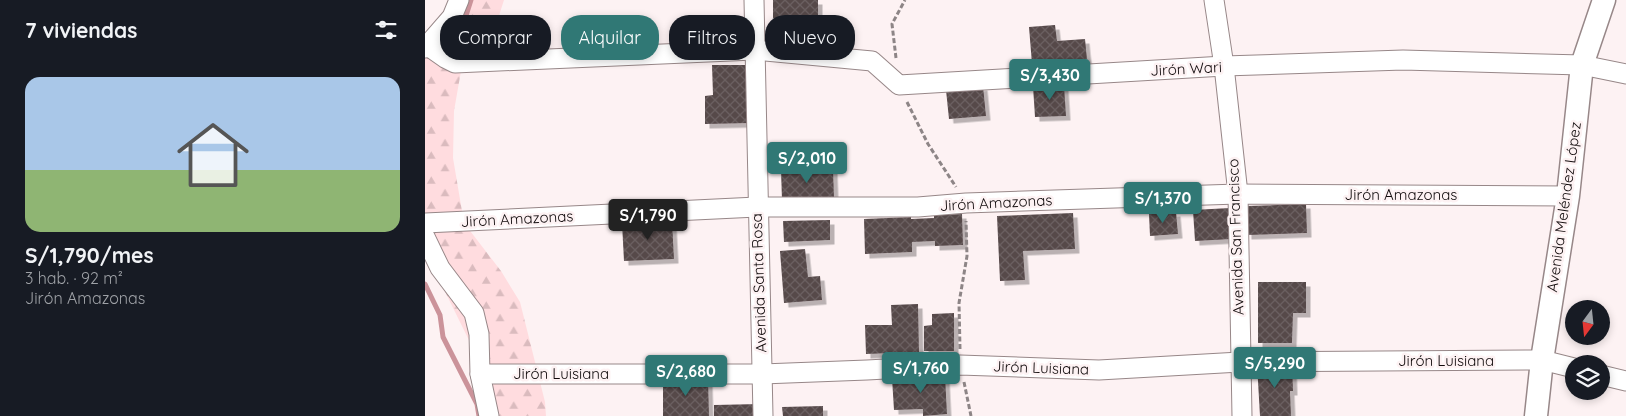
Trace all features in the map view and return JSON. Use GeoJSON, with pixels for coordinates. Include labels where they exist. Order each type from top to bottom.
{"type":"FeatureCollection","features":[{"type":"Feature","properties":{"kind":"street"},"geometry":{"type":"LineString","coordinates":[[425,46],[452,17],[459,0]]}},
{"type":"Feature","properties":{"kind":"street","name":"Avenida Santa Rosa"},"geometry":{"type":"LineString","coordinates":[[754,0],[754,15]]}},
{"type":"Feature","properties":{"kind":"street","name":"Avenida San Francisco"},"geometry":{"type":"LineString","coordinates":[[1214,0],[1224,66],[1238,194],[1242,416]]}},
{"type":"Feature","properties":{"kind":"street","name":"Avenida Meléndez López"},"geometry":{"type":"LineString","coordinates":[[1535,416],[1568,196],[1583,65],[1604,0]]}},
{"type":"Feature","properties":{"kind":"street","name":"Jirón Wari"},"geometry":{"type":"LineString","coordinates":[[425,46],[455,63],[669,54]]}},
{"type":"Feature","properties":{"kind":"street","name":"Jirón Wari"},"geometry":{"type":"LineString","coordinates":[[755,50],[872,61],[899,85],[1224,66],[1403,60],[1583,65],[1626,74]]}},
{"type":"Feature","properties":{"kind":"street","name":"Avenida Santa Rosa"},"geometry":{"type":"LineString","coordinates":[[754,60],[763,416]]}},
{"type":"Feature","properties":{"kind":"street","name":"Jirón Amazonas"},"geometry":{"type":"LineString","coordinates":[[425,223],[757,207],[917,207],[966,203],[1238,194],[1568,196]]}},
{"type":"Feature","properties":{"kind":"street"},"geometry":{"type":"LineString","coordinates":[[425,237],[440,268],[474,313],[479,334],[480,374],[489,416]]}},
{"type":"Feature","properties":{"kind":"street","name":"Jirón Luisiana"},"geometry":{"type":"LineString","coordinates":[[480,374],[762,374],[960,365],[1099,370],[1240,362],[1542,360],[1565,366]]}},
{"type":"Feature","properties":{"kind":"street"},"geometry":{"type":"LineString","coordinates":[[1610,377],[1626,381]]}},
{"type":"Feature","properties":{"kind":"green space"},"geometry":{"type":"Polygon","coordinates":[[[460,0],[504,0],[499,15],[446,15],[460,0]]]}},
{"type":"Feature","properties":{"kind":"green space"},"geometry":{"type":"Polygon","coordinates":[[[440,22],[440,60],[469,60],[461,71],[454,111],[453,158],[464,223],[501,271],[520,302],[545,402],[546,416],[497,416],[493,389],[425,251],[425,38],[440,22]]]}},
{"type":"Feature","properties":{"kind":"building"},"geometry":{"type":"Polygon","coordinates":[[[773,0],[818,0],[818,15],[773,15],[773,0]]]}},
{"type":"Feature","properties":{"kind":"building"},"geometry":{"type":"Polygon","coordinates":[[[1055,25],[1057,41],[1085,39],[1087,59],[1032,64],[1029,27],[1055,25]]]}},
{"type":"Feature","properties":{"kind":"building"},"geometry":{"type":"Polygon","coordinates":[[[712,65],[751,65],[752,123],[705,124],[705,96],[713,95],[712,65]]]}},
{"type":"Feature","properties":{"kind":"building"},"geometry":{"type":"Polygon","coordinates":[[[1064,85],[1066,116],[1035,117],[1033,86],[1064,85]]]}},
{"type":"Feature","properties":{"kind":"building"},"geometry":{"type":"Polygon","coordinates":[[[983,86],[986,116],[949,119],[946,90],[983,86]]]}},
{"type":"Feature","properties":{"kind":"building"},"geometry":{"type":"Polygon","coordinates":[[[833,168],[834,198],[782,200],[781,170],[833,168]]]}},
{"type":"Feature","properties":{"kind":"building"},"geometry":{"type":"Polygon","coordinates":[[[1306,204],[1307,233],[1247,235],[1246,206],[1306,204]]]}},
{"type":"Feature","properties":{"kind":"building"},"geometry":{"type":"Polygon","coordinates":[[[1230,208],[1232,239],[1195,241],[1193,210],[1230,208]]]}},
{"type":"Feature","properties":{"kind":"building"},"geometry":{"type":"Polygon","coordinates":[[[1176,212],[1178,234],[1150,236],[1149,214],[1176,212]]]}},
{"type":"Feature","properties":{"kind":"building"},"geometry":{"type":"Polygon","coordinates":[[[1073,213],[1075,249],[1023,251],[1025,280],[1000,281],[997,216],[1073,213]]]}},
{"type":"Feature","properties":{"kind":"building"},"geometry":{"type":"Polygon","coordinates":[[[962,214],[963,245],[935,246],[935,241],[912,242],[912,252],[865,254],[864,219],[934,218],[934,215],[962,214]]]}},
{"type":"Feature","properties":{"kind":"building"},"geometry":{"type":"Polygon","coordinates":[[[830,220],[830,240],[784,242],[783,221],[830,220]]]}},
{"type":"Feature","properties":{"kind":"building"},"geometry":{"type":"Polygon","coordinates":[[[672,221],[674,259],[624,261],[622,223],[672,221]]]}},
{"type":"Feature","properties":{"kind":"building"},"geometry":{"type":"Polygon","coordinates":[[[805,249],[808,277],[820,276],[822,300],[784,303],[780,251],[805,249]]]}},
{"type":"Feature","properties":{"kind":"building"},"geometry":{"type":"Polygon","coordinates":[[[1258,282],[1306,282],[1306,313],[1293,313],[1292,343],[1258,343],[1258,282]]]}},
{"type":"Feature","properties":{"kind":"building"},"geometry":{"type":"Polygon","coordinates":[[[918,304],[919,352],[866,354],[865,325],[892,325],[891,305],[918,304]]]}},
{"type":"Feature","properties":{"kind":"building"},"geometry":{"type":"Polygon","coordinates":[[[954,313],[954,351],[924,351],[924,326],[932,325],[932,314],[954,313]]]}},
{"type":"Feature","properties":{"kind":"building"},"geometry":{"type":"Polygon","coordinates":[[[1292,362],[1293,391],[1290,391],[1291,416],[1260,416],[1257,364],[1292,362]]]}},
{"type":"Feature","properties":{"kind":"building"},"geometry":{"type":"Polygon","coordinates":[[[945,375],[947,414],[923,416],[923,409],[894,410],[892,378],[945,375]]]}},
{"type":"Feature","properties":{"kind":"building"},"geometry":{"type":"Polygon","coordinates":[[[708,378],[709,416],[663,416],[663,379],[708,378]]]}},
{"type":"Feature","properties":{"kind":"building"},"geometry":{"type":"Polygon","coordinates":[[[760,404],[760,416],[714,416],[714,405],[760,404]]]}},
{"type":"Feature","properties":{"kind":"building"},"geometry":{"type":"Polygon","coordinates":[[[823,406],[823,416],[783,416],[782,407],[823,406]]]}},
{"type":"Feature","properties":{"kind":"waterway"},"geometry":{"type":"LineString","coordinates":[[466,15],[471,0]]}},
{"type":"Feature","properties":{"kind":"waterway"},"geometry":{"type":"LineString","coordinates":[[425,284],[440,315],[443,337],[477,404],[479,416]]}}]}
